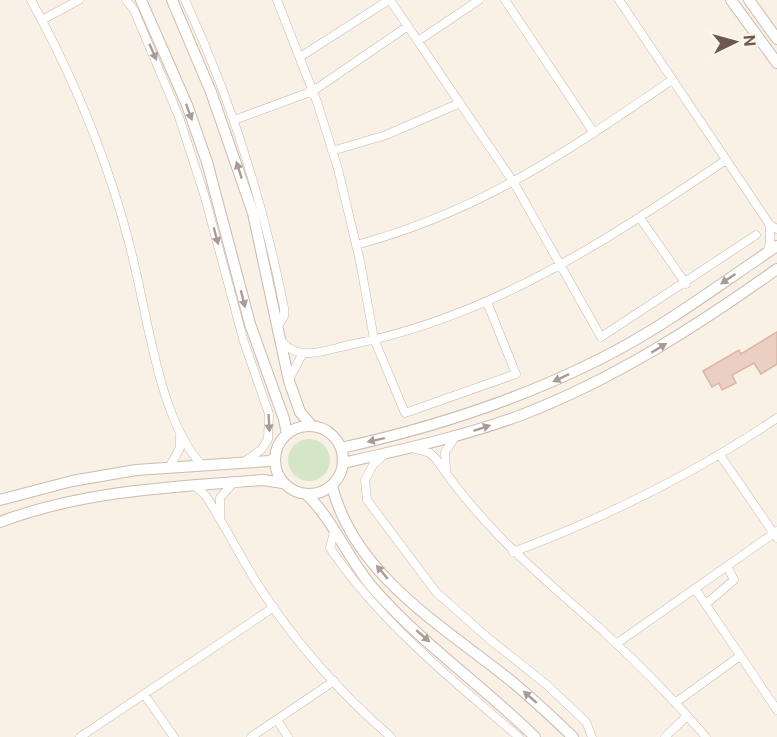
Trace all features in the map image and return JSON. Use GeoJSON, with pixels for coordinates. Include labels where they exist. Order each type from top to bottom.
{"type":"FeatureCollection","features":[{"type":"Feature","properties":{"kind":"main road"},"geometry":{"type":"LineString","coordinates":[[141,0],[187,105],[207,162],[244,304],[284,419],[287,434]]}},
{"type":"Feature","properties":{"kind":"main road"},"geometry":{"type":"LineString","coordinates":[[172,0],[211,92],[253,213],[289,381],[300,412],[312,426]]}},
{"type":"Feature","properties":{"kind":"main road"},"geometry":{"type":"LineString","coordinates":[[731,0],[777,63]]}},
{"type":"Feature","properties":{"kind":"main road"},"geometry":{"type":"LineString","coordinates":[[749,0],[777,39]]}},
{"type":"Feature","properties":{"kind":"main road"},"geometry":{"type":"LineString","coordinates":[[341,448],[406,434],[528,393],[601,358],[651,330],[777,246]]}},
{"type":"Feature","properties":{"kind":"main road"},"geometry":{"type":"LineString","coordinates":[[344,463],[455,437],[552,402],[631,364],[775,271]]}},
{"type":"Feature","properties":{"kind":"main road"},"geometry":{"type":"LineString","coordinates":[[283,483],[277,471],[275,458],[278,445],[287,434],[298,427],[312,426],[330,433],[341,448],[344,463],[340,476],[332,486],[320,493],[307,495]]}},
{"type":"Feature","properties":{"kind":"main road"},"geometry":{"type":"LineString","coordinates":[[0,500],[72,481],[170,466],[268,461],[275,458]]}},
{"type":"Feature","properties":{"kind":"main road"},"geometry":{"type":"LineString","coordinates":[[0,522],[96,497],[195,485],[273,480],[283,483],[294,491],[307,495],[320,507],[333,532],[359,571],[396,612],[535,737]]}},
{"type":"Feature","properties":{"kind":"main road"},"geometry":{"type":"LineString","coordinates":[[332,486],[336,502],[357,540],[400,592],[432,622],[506,677],[573,737]]}},
{"type":"Feature","properties":{"kind":"street"},"geometry":{"type":"LineString","coordinates":[[31,0],[86,114],[103,159],[128,239],[159,370],[180,434],[202,465]]}},
{"type":"Feature","properties":{"kind":"street"},"geometry":{"type":"LineString","coordinates":[[42,20],[79,0]]}},
{"type":"Feature","properties":{"kind":"street"},"geometry":{"type":"LineString","coordinates":[[126,0],[134,10],[179,117],[204,194],[244,342],[269,414],[268,440],[262,449],[244,462]]}},
{"type":"Feature","properties":{"kind":"street"},"geometry":{"type":"LineString","coordinates":[[185,0],[234,120],[260,202],[278,278],[284,316],[278,333],[293,352],[302,355],[374,339],[451,316],[487,302],[561,267],[640,218],[726,159]]}},
{"type":"Feature","properties":{"kind":"street"},"geometry":{"type":"LineString","coordinates":[[277,0],[313,90],[332,151],[357,245],[374,339],[405,414],[516,374],[487,302]]}},
{"type":"Feature","properties":{"kind":"street"},"geometry":{"type":"LineString","coordinates":[[300,57],[390,0],[514,183],[601,337],[686,284],[756,235]]}},
{"type":"Feature","properties":{"kind":"street"},"geometry":{"type":"LineString","coordinates":[[418,40],[479,0]]}},
{"type":"Feature","properties":{"kind":"street"},"geometry":{"type":"LineString","coordinates":[[505,0],[594,133]]}},
{"type":"Feature","properties":{"kind":"street"},"geometry":{"type":"LineString","coordinates":[[618,0],[773,227],[766,253]]}},
{"type":"Feature","properties":{"kind":"street"},"geometry":{"type":"LineString","coordinates":[[234,120],[313,90],[408,26]]}},
{"type":"Feature","properties":{"kind":"street"},"geometry":{"type":"LineString","coordinates":[[357,245],[419,226],[514,183],[594,133],[672,80]]}},
{"type":"Feature","properties":{"kind":"street"},"geometry":{"type":"LineString","coordinates":[[332,151],[386,135],[460,103]]}},
{"type":"Feature","properties":{"kind":"street"},"geometry":{"type":"LineString","coordinates":[[640,218],[686,284]]}},
{"type":"Feature","properties":{"kind":"street"},"geometry":{"type":"LineString","coordinates":[[289,381],[302,355]]}},
{"type":"Feature","properties":{"kind":"street"},"geometry":{"type":"LineString","coordinates":[[513,552],[627,505],[720,455],[777,418]]}},
{"type":"Feature","properties":{"kind":"street"},"geometry":{"type":"LineString","coordinates":[[170,466],[180,448],[180,434]]}},
{"type":"Feature","properties":{"kind":"street"},"geometry":{"type":"LineString","coordinates":[[447,475],[444,459],[455,437]]}},
{"type":"Feature","properties":{"kind":"street"},"geometry":{"type":"LineString","coordinates":[[411,448],[430,453],[475,512],[513,552],[616,644],[706,737]]}},
{"type":"Feature","properties":{"kind":"street"},"geometry":{"type":"LineString","coordinates":[[386,453],[373,465],[365,480],[367,500],[436,592],[488,638],[547,685],[586,722],[592,737]]}},
{"type":"Feature","properties":{"kind":"street"},"geometry":{"type":"LineString","coordinates":[[616,644],[776,534],[720,455]]}},
{"type":"Feature","properties":{"kind":"street"},"geometry":{"type":"LineString","coordinates":[[211,504],[220,498],[233,483]]}},
{"type":"Feature","properties":{"kind":"street"},"geometry":{"type":"LineString","coordinates":[[195,485],[211,504],[274,607],[334,681],[391,737]]}},
{"type":"Feature","properties":{"kind":"street"},"geometry":{"type":"LineString","coordinates":[[220,498],[219,513],[222,525]]}},
{"type":"Feature","properties":{"kind":"street"},"geometry":{"type":"LineString","coordinates":[[333,532],[330,548],[366,597],[387,619],[519,737]]}},
{"type":"Feature","properties":{"kind":"street"},"geometry":{"type":"LineString","coordinates":[[705,604],[734,580],[728,567]]}},
{"type":"Feature","properties":{"kind":"street"},"geometry":{"type":"LineString","coordinates":[[696,590],[777,710]]}},
{"type":"Feature","properties":{"kind":"street"},"geometry":{"type":"LineString","coordinates":[[81,737],[274,607]]}},
{"type":"Feature","properties":{"kind":"street"},"geometry":{"type":"LineString","coordinates":[[675,703],[740,656]]}},
{"type":"Feature","properties":{"kind":"street"},"geometry":{"type":"LineString","coordinates":[[251,737],[334,681]]}},
{"type":"Feature","properties":{"kind":"street"},"geometry":{"type":"LineString","coordinates":[[144,694],[174,737]]}},
{"type":"Feature","properties":{"kind":"street"},"geometry":{"type":"LineString","coordinates":[[665,737],[687,716]]}},
{"type":"Feature","properties":{"kind":"street"},"geometry":{"type":"LineString","coordinates":[[277,720],[288,737]]}},
{"type":"Feature","properties":{"kind":"green space"},"geometry":{"type":"Polygon","coordinates":[[[309,439],[324,445],[330,460],[324,475],[309,481],[294,475],[288,460],[294,445],[309,439]]]}},
{"type":"Feature","properties":{"kind":"building"},"geometry":{"type":"Polygon","coordinates":[[[777,332],[777,364],[761,374],[754,363],[732,375],[736,383],[722,390],[719,383],[712,387],[703,371],[739,350],[741,354],[777,332]]]}}]}
